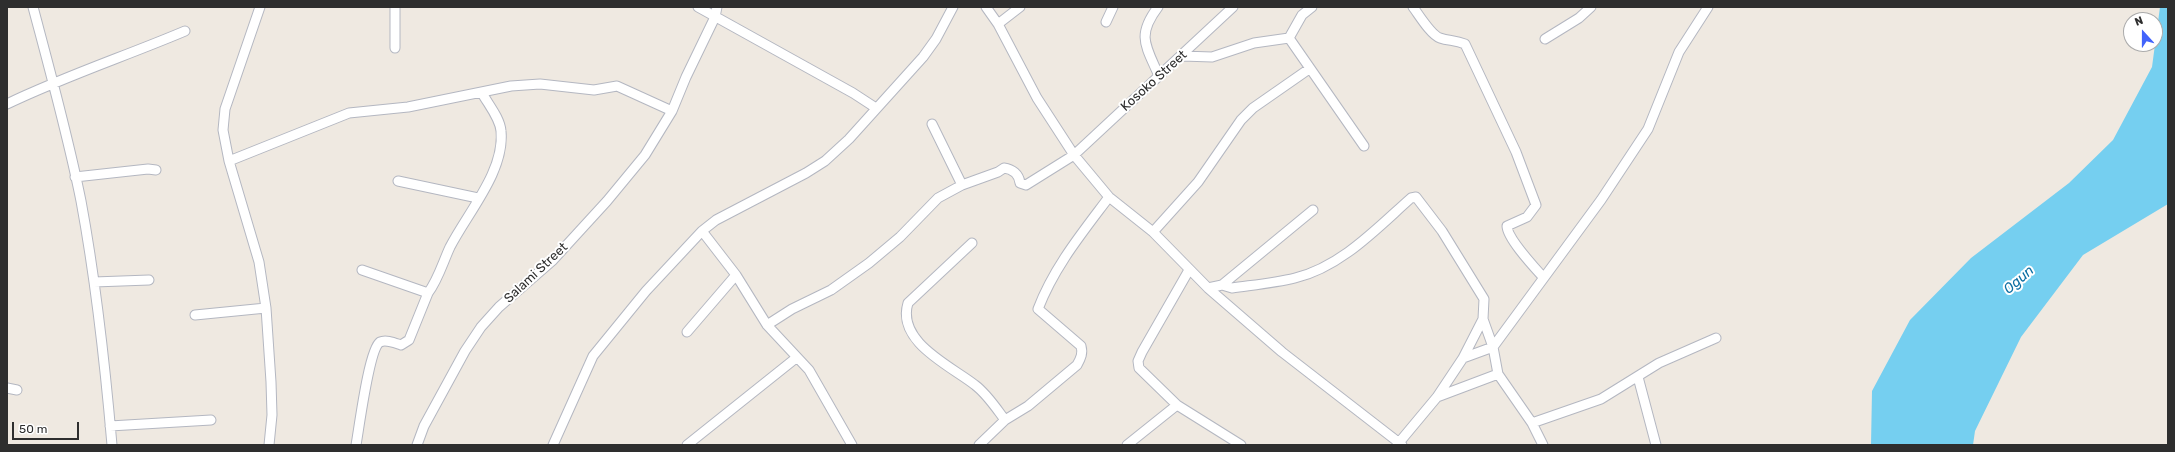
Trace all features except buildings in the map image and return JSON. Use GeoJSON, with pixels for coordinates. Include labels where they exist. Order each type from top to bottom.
{"type":"FeatureCollection","features":[{"type":"Feature","properties":{"kind":"street"},"geometry":{"type":"LineString","coordinates":[[33,7],[53,82],[75,177],[94,282],[112,445]]}},
{"type":"Feature","properties":{"kind":"street"},"geometry":{"type":"LineString","coordinates":[[260,7],[225,109],[223,130],[229,161],[259,262],[266,308],[272,382],[272,415],[269,445]]}},
{"type":"Feature","properties":{"kind":"street"},"geometry":{"type":"LineString","coordinates":[[395,7],[395,48]]}},
{"type":"Feature","properties":{"kind":"street"},"geometry":{"type":"LineString","coordinates":[[698,7],[853,93],[876,108]]}},
{"type":"Feature","properties":{"kind":"street"},"geometry":{"type":"LineString","coordinates":[[715,16],[717,7]]}},
{"type":"Feature","properties":{"kind":"street"},"geometry":{"type":"LineString","coordinates":[[553,445],[593,356],[646,292],[702,231],[730,212],[786,184],[825,161],[849,140],[876,108],[891,94],[936,39],[952,7]]}},
{"type":"Feature","properties":{"kind":"street"},"geometry":{"type":"LineString","coordinates":[[986,7],[998,24],[1037,98],[1074,155],[1109,197],[1153,232],[1208,288],[1282,352],[1399,444],[1464,358],[1483,319]]}},
{"type":"Feature","properties":{"kind":"street"},"geometry":{"type":"LineString","coordinates":[[998,24],[1020,7]]}},
{"type":"Feature","properties":{"kind":"street"},"geometry":{"type":"LineString","coordinates":[[1106,22],[1113,7]]}},
{"type":"Feature","properties":{"kind":"street"},"geometry":{"type":"LineString","coordinates":[[1158,7],[1149,19],[1144,34],[1144,42],[1159,76]]}},
{"type":"Feature","properties":{"kind":"street","name":"Kosoko Street"},"geometry":{"type":"LineString","coordinates":[[962,185],[998,172],[1004,168],[1014,171],[1019,178],[1020,183],[1022,185],[1026,185],[1074,155],[1233,7]]}},
{"type":"Feature","properties":{"kind":"street"},"geometry":{"type":"LineString","coordinates":[[1289,38],[1302,15],[1312,7]]}},
{"type":"Feature","properties":{"kind":"street"},"geometry":{"type":"LineString","coordinates":[[1413,7],[1426,25],[1439,38],[1455,40],[1465,44],[1516,152],[1536,206],[1527,217],[1507,226],[1507,229],[1516,245],[1543,277]]}},
{"type":"Feature","properties":{"kind":"street"},"geometry":{"type":"LineString","coordinates":[[1545,39],[1579,18],[1591,7]]}},
{"type":"Feature","properties":{"kind":"street"},"geometry":{"type":"LineString","coordinates":[[1464,358],[1493,347],[1601,200],[1645,135],[1679,52],[1708,7]]}},
{"type":"Feature","properties":{"kind":"street","name":"Salami Street"},"geometry":{"type":"LineString","coordinates":[[417,445],[424,426],[461,358],[481,327],[499,307],[553,260],[612,196],[645,155],[672,111],[686,77],[715,16]]}},
{"type":"Feature","properties":{"kind":"street"},"geometry":{"type":"LineString","coordinates":[[7,104],[53,82],[132,53],[185,30]]}},
{"type":"Feature","properties":{"kind":"street"},"geometry":{"type":"LineString","coordinates":[[1182,56],[1212,57],[1254,43],[1289,38]]}},
{"type":"Feature","properties":{"kind":"street"},"geometry":{"type":"LineString","coordinates":[[1289,38],[1309,69],[1364,146]]}},
{"type":"Feature","properties":{"kind":"street"},"geometry":{"type":"LineString","coordinates":[[1153,232],[1198,182],[1241,120],[1253,108],[1309,69]]}},
{"type":"Feature","properties":{"kind":"street"},"geometry":{"type":"LineString","coordinates":[[229,161],[349,113],[408,107],[511,86],[532,84],[594,90],[607,89],[615,86],[672,111]]}},
{"type":"Feature","properties":{"kind":"street"},"geometry":{"type":"LineString","coordinates":[[356,445],[369,372],[378,343],[383,341],[401,345],[409,340],[428,293],[433,287],[451,246],[490,180],[495,168],[501,132],[499,123],[482,93]]}},
{"type":"Feature","properties":{"kind":"street"},"geometry":{"type":"LineString","coordinates":[[767,325],[849,278],[887,250],[938,198],[962,185],[932,124]]}},
{"type":"Feature","properties":{"kind":"street"},"geometry":{"type":"LineString","coordinates":[[75,177],[148,169],[156,170]]}},
{"type":"Feature","properties":{"kind":"street"},"geometry":{"type":"LineString","coordinates":[[398,181],[478,198]]}},
{"type":"Feature","properties":{"kind":"street"},"geometry":{"type":"LineString","coordinates":[[1222,285],[1232,288],[1296,278],[1320,268],[1355,247],[1415,196],[1442,231],[1484,300],[1483,319],[1493,347],[1498,374],[1532,423],[1543,445]]}},
{"type":"Feature","properties":{"kind":"street"},"geometry":{"type":"LineString","coordinates":[[979,445],[1005,420],[1028,406],[1077,365],[1080,360],[1083,352],[1081,346],[1038,309],[1045,291],[1058,266],[1109,197]]}},
{"type":"Feature","properties":{"kind":"street"},"geometry":{"type":"LineString","coordinates":[[1208,288],[1222,285],[1313,210]]}},
{"type":"Feature","properties":{"kind":"street"},"geometry":{"type":"LineString","coordinates":[[702,231],[736,275],[767,325],[796,358],[809,370],[852,445]]}},
{"type":"Feature","properties":{"kind":"street"},"geometry":{"type":"LineString","coordinates":[[972,243],[908,303],[905,314],[906,320],[911,332],[938,361],[975,385],[1005,420]]}},
{"type":"Feature","properties":{"kind":"street"},"geometry":{"type":"LineString","coordinates":[[362,270],[428,293]]}},
{"type":"Feature","properties":{"kind":"street"},"geometry":{"type":"LineString","coordinates":[[1189,270],[1138,361],[1139,368],[1142,373],[1177,405],[1241,445]]}},
{"type":"Feature","properties":{"kind":"street"},"geometry":{"type":"LineString","coordinates":[[687,332],[736,275]]}},
{"type":"Feature","properties":{"kind":"street"},"geometry":{"type":"LineString","coordinates":[[94,282],[149,280]]}},
{"type":"Feature","properties":{"kind":"street"},"geometry":{"type":"LineString","coordinates":[[195,315],[266,308]]}},
{"type":"Feature","properties":{"kind":"street"},"geometry":{"type":"LineString","coordinates":[[1532,423],[1592,403],[1638,377],[1659,363],[1716,338]]}},
{"type":"Feature","properties":{"kind":"street"},"geometry":{"type":"LineString","coordinates":[[687,445],[697,442],[796,358]]}},
{"type":"Feature","properties":{"kind":"street"},"geometry":{"type":"LineString","coordinates":[[1436,397],[1498,374]]}},
{"type":"Feature","properties":{"kind":"street"},"geometry":{"type":"LineString","coordinates":[[1638,377],[1656,445]]}},
{"type":"Feature","properties":{"kind":"street"},"geometry":{"type":"LineString","coordinates":[[7,388],[17,390]]}},
{"type":"Feature","properties":{"kind":"street"},"geometry":{"type":"LineString","coordinates":[[1127,445],[1177,405]]}},
{"type":"Feature","properties":{"kind":"street"},"geometry":{"type":"LineString","coordinates":[[110,426],[211,420]]}},
{"type":"Feature","properties":{"kind":"water","name":"Ogun"},"geometry":{"type":"Polygon","coordinates":[[[2160,7],[2168,7],[2168,204],[2083,255],[2021,337],[1975,431],[1973,445],[1871,445],[1872,391],[1910,320],[1971,258],[2069,183],[2113,140],[2152,67],[2154,52],[2163,52],[2163,12],[2159,12],[2160,7]]]}}]}
